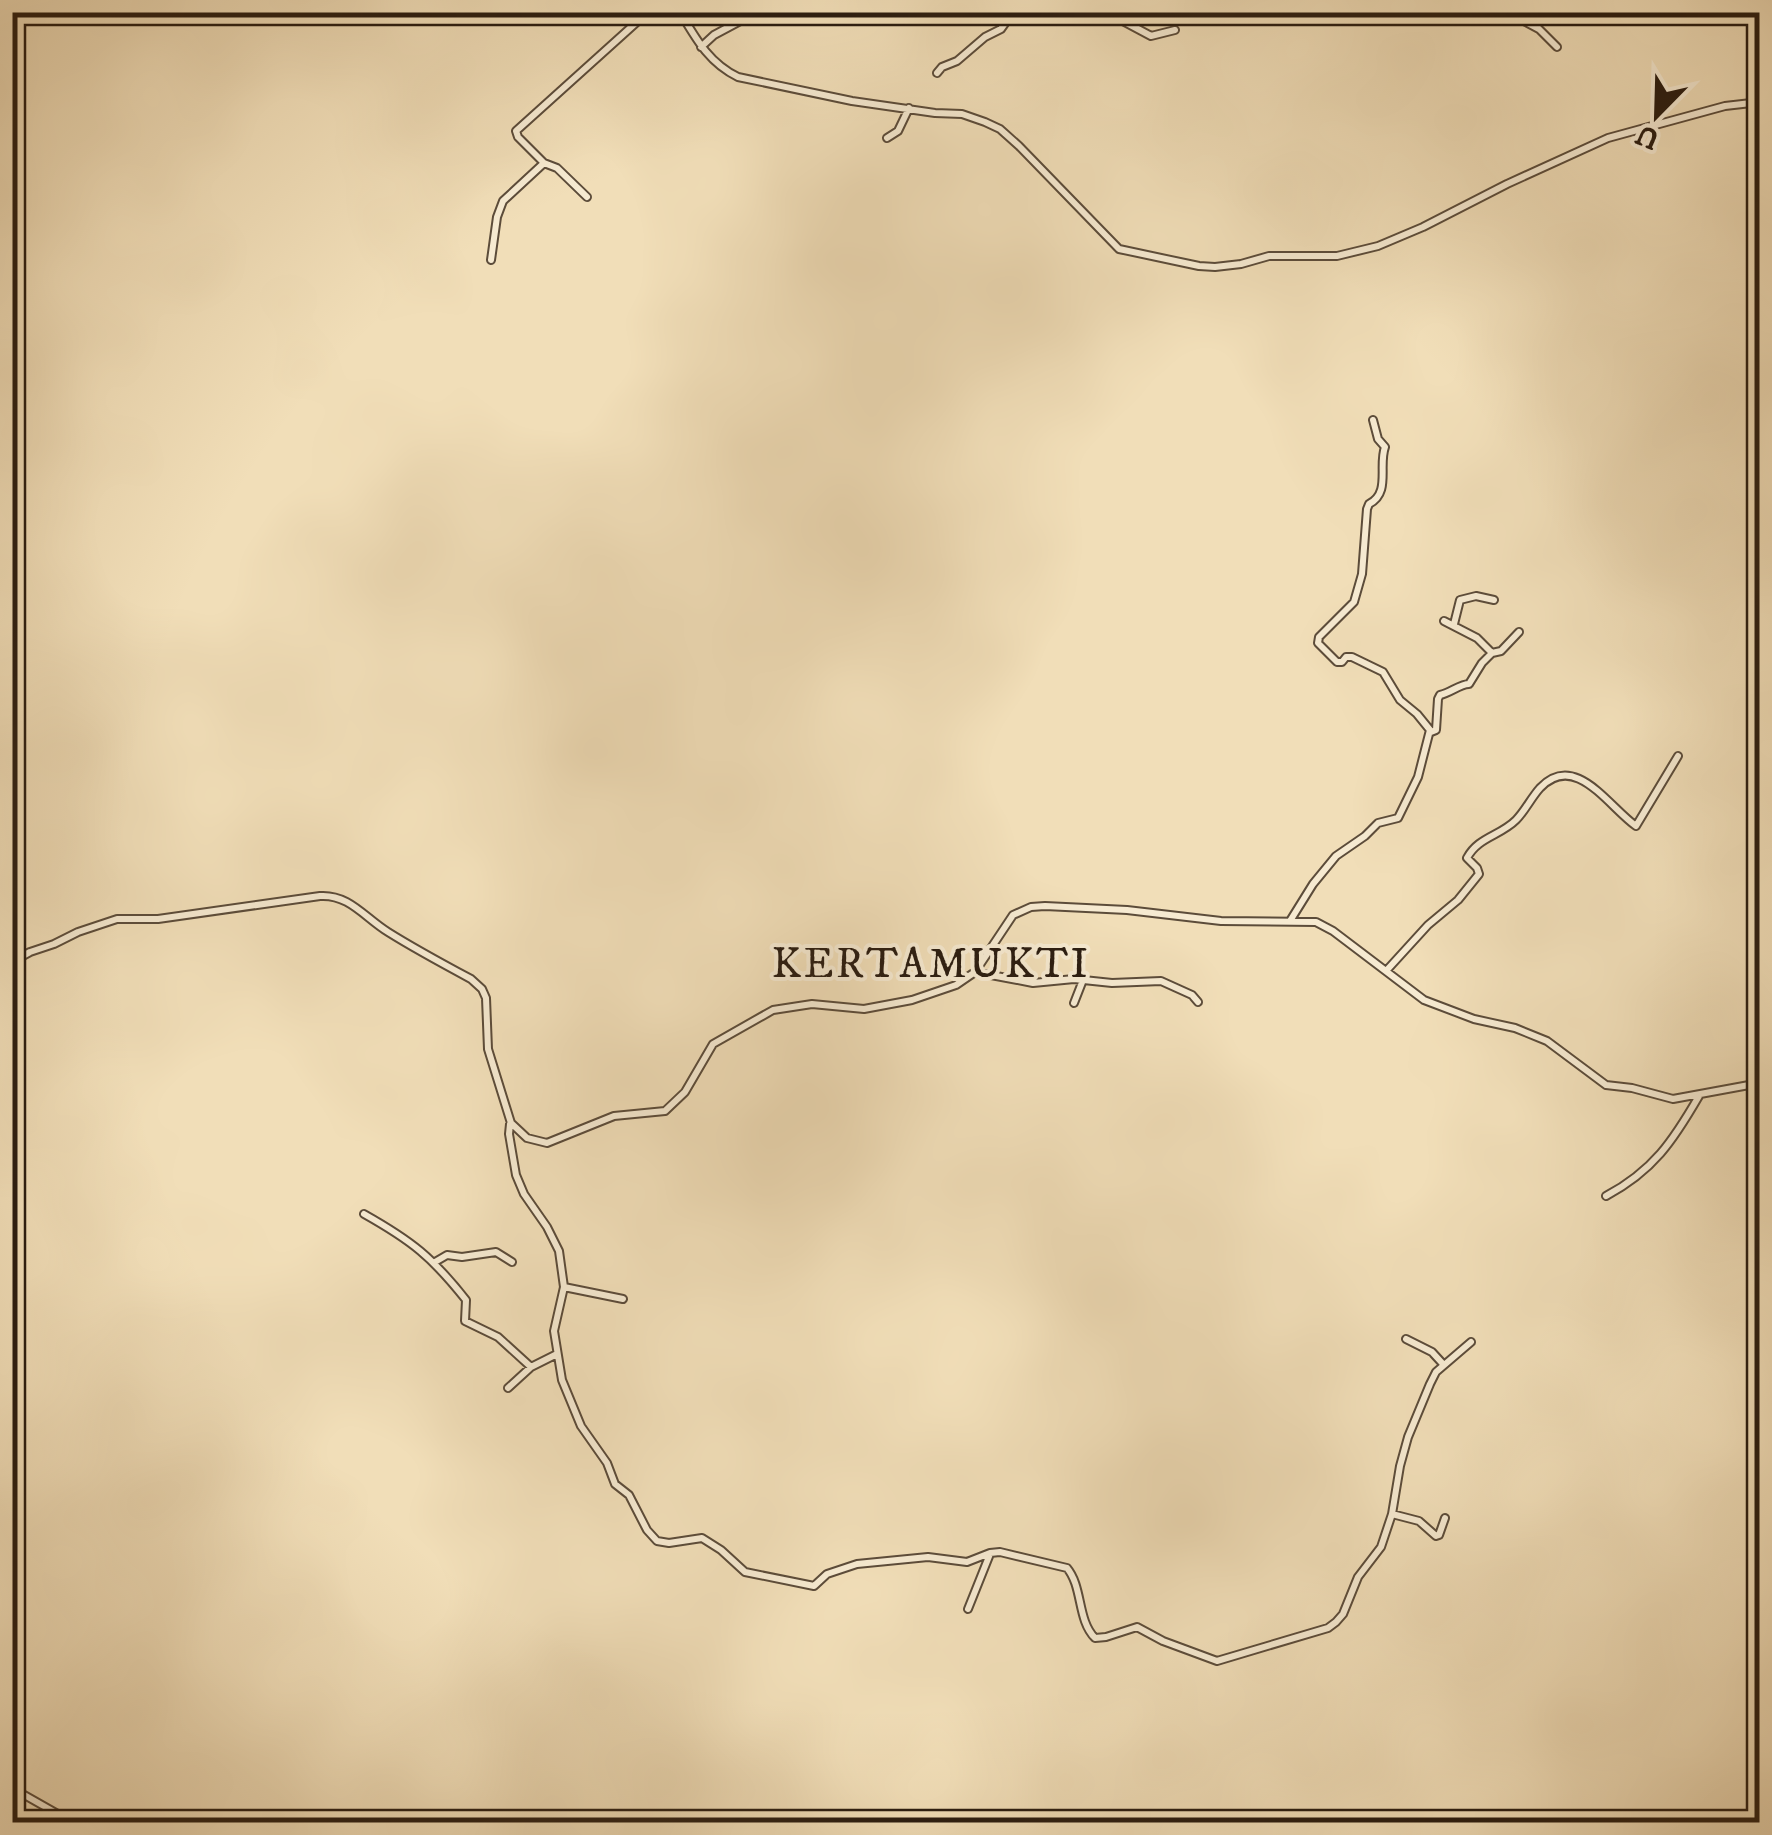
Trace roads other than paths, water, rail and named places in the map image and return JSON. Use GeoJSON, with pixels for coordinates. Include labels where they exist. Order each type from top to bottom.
{"type":"FeatureCollection","features":[{"type":"Feature","properties":{"kind":"street"},"geometry":{"type":"LineString","coordinates":[[587,197],[557,168],[544,163],[518,138],[516,131],[648,12]]}},
{"type":"Feature","properties":{"kind":"street"},"geometry":{"type":"LineString","coordinates":[[680,12],[701,47],[721,68],[738,77],[852,100],[962,114],[1000,129],[1118,249],[1199,266],[1240,264],[1269,256],[1337,256],[1378,246],[1608,138],[1725,106],[1760,102]]}},
{"type":"Feature","properties":{"kind":"street"},"geometry":{"type":"LineString","coordinates":[[701,47],[714,35],[757,12]]}},
{"type":"Feature","properties":{"kind":"street"},"geometry":{"type":"LineString","coordinates":[[937,74],[942,66],[957,61],[985,36],[1001,30],[1012,12]]}},
{"type":"Feature","properties":{"kind":"street"},"geometry":{"type":"LineString","coordinates":[[1106,12],[1151,36],[1175,30]]}},
{"type":"Feature","properties":{"kind":"street"},"geometry":{"type":"LineString","coordinates":[[1506,12],[1539,29],[1558,46]]}},
{"type":"Feature","properties":{"kind":"street"},"geometry":{"type":"LineString","coordinates":[[1738,12],[1748,20],[1760,14]]}},
{"type":"Feature","properties":{"kind":"street"},"geometry":{"type":"LineString","coordinates":[[887,138],[898,131],[909,108]]}},
{"type":"Feature","properties":{"kind":"street"},"geometry":{"type":"LineString","coordinates":[[490,260],[500,206],[544,163]]}},
{"type":"Feature","properties":{"kind":"street"},"geometry":{"type":"LineString","coordinates":[[1373,420],[1378,439],[1385,446],[1381,458],[1382,491],[1367,509],[1362,574],[1354,602],[1320,637],[1318,644],[1338,662],[1352,657],[1383,672],[1400,700],[1430,732]]}},
{"type":"Feature","properties":{"kind":"street"},"geometry":{"type":"LineString","coordinates":[[1454,624],[1460,600],[1476,596],[1494,600]]}},
{"type":"Feature","properties":{"kind":"street"},"geometry":{"type":"LineString","coordinates":[[1444,621],[1478,638],[1492,653]]}},
{"type":"Feature","properties":{"kind":"street"},"geometry":{"type":"LineString","coordinates":[[1430,732],[1436,730],[1440,695],[1469,684],[1482,663],[1520,632]]}},
{"type":"Feature","properties":{"kind":"street"},"geometry":{"type":"LineString","coordinates":[[1289,922],[1336,856],[1378,823],[1398,818],[1418,778],[1430,732]]}},
{"type":"Feature","properties":{"kind":"street"},"geometry":{"type":"LineString","coordinates":[[1386,971],[1479,874],[1467,858],[1472,848],[1520,816],[1542,786],[1557,775],[1577,778],[1592,786],[1636,826],[1678,756]]}},
{"type":"Feature","properties":{"kind":"street"},"geometry":{"type":"LineString","coordinates":[[12,966],[30,952],[117,919],[158,919],[320,896],[338,897],[386,931],[472,979],[482,989],[487,1007],[488,1049],[511,1123],[527,1138],[546,1143],[614,1116],[666,1112],[685,1092],[713,1044],[773,1010],[812,1004],[864,1009],[912,1000],[956,985],[975,972],[1014,915],[1031,907],[1316,922],[1417,995],[1474,1019],[1515,1028],[1547,1041],[1606,1085],[1673,1098],[1760,1083]]}},
{"type":"Feature","properties":{"kind":"street"},"geometry":{"type":"LineString","coordinates":[[975,972],[1033,983],[1161,982],[1192,995],[1198,1002]]}},
{"type":"Feature","properties":{"kind":"street"},"geometry":{"type":"LineString","coordinates":[[1074,1003],[1083,980]]}},
{"type":"Feature","properties":{"kind":"street"},"geometry":{"type":"LineString","coordinates":[[1606,1196],[1652,1163],[1673,1140],[1700,1095]]}},
{"type":"Feature","properties":{"kind":"street"},"geometry":{"type":"LineString","coordinates":[[511,1123],[508,1134],[516,1175],[559,1251],[564,1287],[554,1331],[557,1354],[562,1380],[582,1426],[607,1463],[615,1484],[629,1495],[657,1541],[702,1538],[746,1572],[814,1586],[827,1574],[857,1564],[928,1557],[967,1562],[990,1553],[1008,1553],[1067,1568],[1073,1576],[1090,1634],[1095,1638],[1137,1627],[1216,1661],[1328,1628],[1343,1614],[1358,1576],[1381,1547],[1408,1437],[1430,1384],[1443,1364],[1471,1342]]}},
{"type":"Feature","properties":{"kind":"street"},"geometry":{"type":"LineString","coordinates":[[364,1214],[405,1237],[435,1262],[466,1300],[465,1321],[498,1337],[530,1367]]}},
{"type":"Feature","properties":{"kind":"street"},"geometry":{"type":"LineString","coordinates":[[435,1262],[447,1255],[496,1252],[512,1262]]}},
{"type":"Feature","properties":{"kind":"street"},"geometry":{"type":"LineString","coordinates":[[564,1287],[624,1300]]}},
{"type":"Feature","properties":{"kind":"street"},"geometry":{"type":"LineString","coordinates":[[1406,1339],[1432,1352],[1443,1364]]}},
{"type":"Feature","properties":{"kind":"street"},"geometry":{"type":"LineString","coordinates":[[508,1388],[530,1367],[557,1354]]}},
{"type":"Feature","properties":{"kind":"street"},"geometry":{"type":"LineString","coordinates":[[1392,1514],[1419,1521],[1436,1536],[1446,1518]]}},
{"type":"Feature","properties":{"kind":"street"},"geometry":{"type":"LineString","coordinates":[[968,1609],[990,1553]]}},
{"type":"Feature","properties":{"kind":"street"},"geometry":{"type":"LineString","coordinates":[[12,1788],[72,1822]]}},
{"type":"Feature","properties":{"kind":"district","name":"KERTAMUKTI"},"geometry":{"type":"Point","coordinates":[931,962]}}]}
